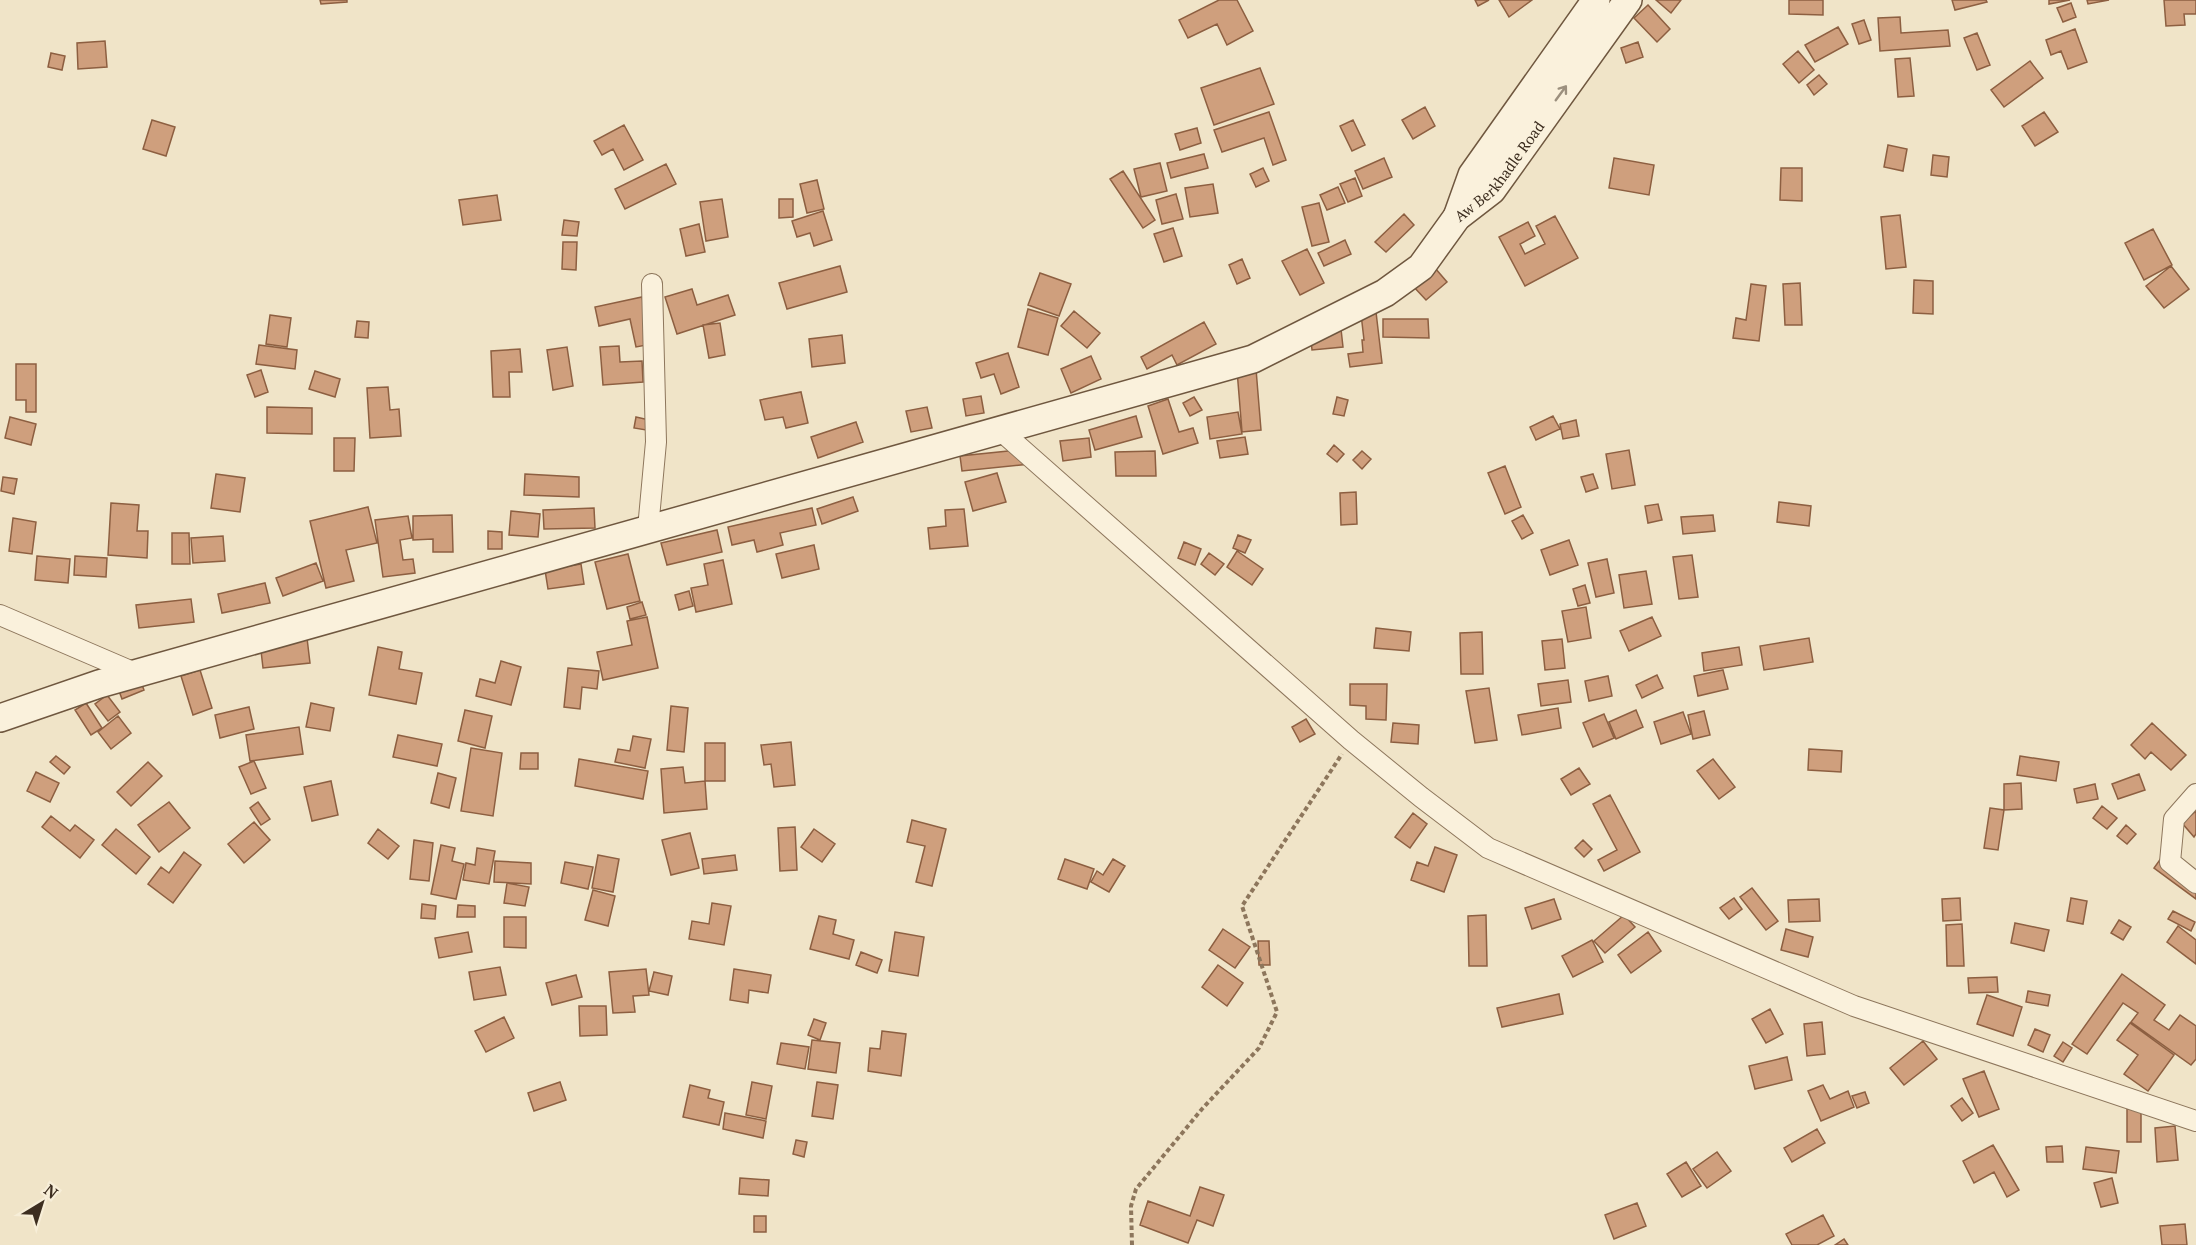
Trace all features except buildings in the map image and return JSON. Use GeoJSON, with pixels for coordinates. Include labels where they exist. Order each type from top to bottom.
{"type":"FeatureCollection","features":[{"type":"Feature","properties":{"kind":"main road","name":"Aw Berkhadle Road"},"geometry":{"type":"LineString","coordinates":[[1457,217],[1472,175],[1596,0]]}},
{"type":"Feature","properties":{"kind":"main road","name":"Aw Berkhadle Road"},"geometry":{"type":"LineString","coordinates":[[1457,217],[1492,190],[1628,0]]}},
{"type":"Feature","properties":{"kind":"main road"},"geometry":{"type":"LineString","coordinates":[[0,718],[135,673],[1253,359],[1385,293],[1421,267],[1457,217]]}},
{"type":"Feature","properties":{"kind":"street"},"geometry":{"type":"LineString","coordinates":[[648,529],[656,442],[652,284]]}},
{"type":"Feature","properties":{"kind":"street"},"geometry":{"type":"LineString","coordinates":[[1000,430],[1352,740],[1488,848],[1854,1006],[2196,1122]]}},
{"type":"Feature","properties":{"kind":"street"},"geometry":{"type":"LineString","coordinates":[[0,615],[135,673]]}},
{"type":"Feature","properties":{"kind":"street"},"geometry":{"type":"LineString","coordinates":[[2196,794],[2174,819],[2170,862],[2196,883]]}},
{"type":"Feature","properties":{"kind":"path"},"geometry":{"type":"LineString","coordinates":[[1132,1245],[1131,1206],[1136,1189],[1202,1108],[1259,1048],[1277,1012],[1242,906],[1352,740]]}}]}
